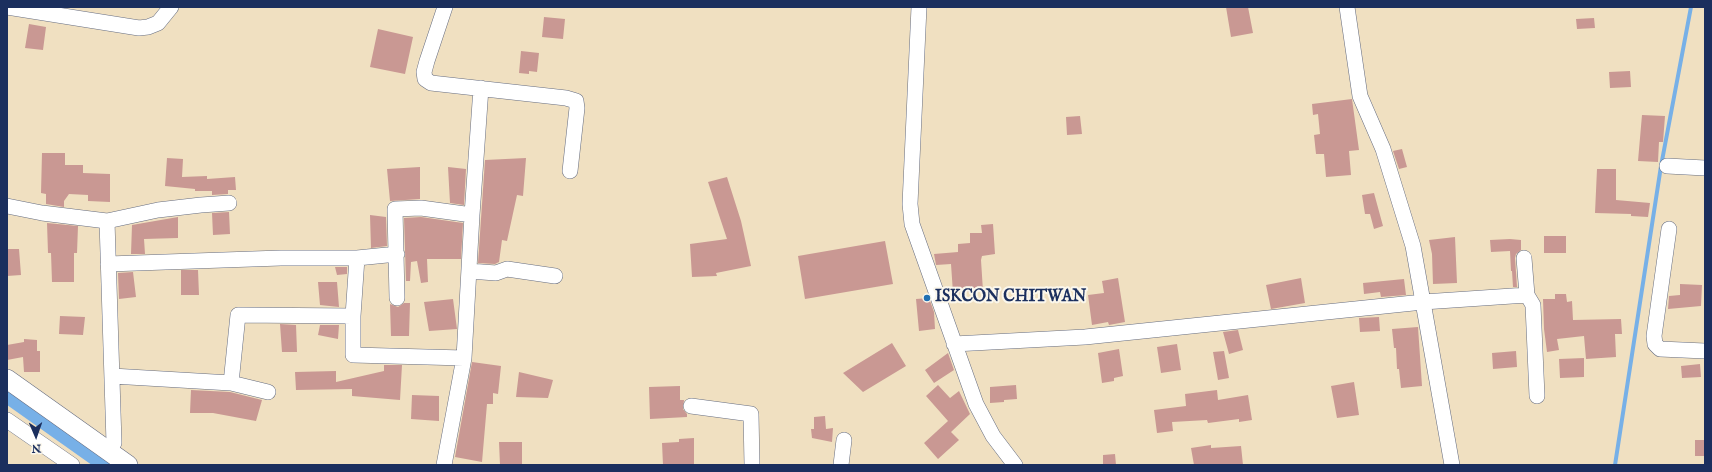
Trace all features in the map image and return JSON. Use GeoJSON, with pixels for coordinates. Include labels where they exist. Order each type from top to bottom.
{"type":"FeatureCollection","features":[{"type":"Feature","properties":{"kind":"main road"},"geometry":{"type":"LineString","coordinates":[[8,381],[128,465]]}},
{"type":"Feature","properties":{"kind":"street"},"geometry":{"type":"LineString","coordinates":[[7,8],[139,28],[148,27],[158,23],[171,7]]}},
{"type":"Feature","properties":{"kind":"street"},"geometry":{"type":"LineString","coordinates":[[446,7],[427,61],[424,72],[425,79],[431,83],[566,98],[576,101],[577,108],[570,171]]}},
{"type":"Feature","properties":{"kind":"street"},"geometry":{"type":"LineString","coordinates":[[919,7],[910,204],[912,224],[976,404],[993,436],[1015,465]]}},
{"type":"Feature","properties":{"kind":"street"},"geometry":{"type":"LineString","coordinates":[[1347,7],[1360,96],[1383,149],[1413,246],[1452,465]]}},
{"type":"Feature","properties":{"kind":"street"},"geometry":{"type":"LineString","coordinates":[[444,465],[464,358],[480,88]]}},
{"type":"Feature","properties":{"kind":"street"},"geometry":{"type":"LineString","coordinates":[[1667,166],[1705,168]]}},
{"type":"Feature","properties":{"kind":"street"},"geometry":{"type":"LineString","coordinates":[[7,206],[42,213],[107,221],[158,210],[201,205],[229,204]]}},
{"type":"Feature","properties":{"kind":"street"},"geometry":{"type":"LineString","coordinates":[[397,298],[395,209],[421,208],[472,215]]}},
{"type":"Feature","properties":{"kind":"street"},"geometry":{"type":"LineString","coordinates":[[107,221],[114,443],[109,451]]}},
{"type":"Feature","properties":{"kind":"street"},"geometry":{"type":"LineString","coordinates":[[1669,229],[1654,336],[1655,344],[1660,348],[1705,351]]}},
{"type":"Feature","properties":{"kind":"street"},"geometry":{"type":"LineString","coordinates":[[108,264],[281,258],[357,258],[397,254]]}},
{"type":"Feature","properties":{"kind":"street"},"geometry":{"type":"LineString","coordinates":[[357,258],[353,316],[353,355],[464,358]]}},
{"type":"Feature","properties":{"kind":"street"},"geometry":{"type":"LineString","coordinates":[[1524,258],[1527,294],[1533,305],[1537,396]]}},
{"type":"Feature","properties":{"kind":"street"},"geometry":{"type":"LineString","coordinates":[[469,271],[496,274],[507,269],[555,276]]}},
{"type":"Feature","properties":{"kind":"street"},"geometry":{"type":"LineString","coordinates":[[954,344],[1085,337],[1423,302],[1527,294]]}},
{"type":"Feature","properties":{"kind":"street"},"geometry":{"type":"LineString","coordinates":[[231,383],[238,315],[353,316]]}},
{"type":"Feature","properties":{"kind":"street"},"geometry":{"type":"LineString","coordinates":[[112,376],[231,383],[268,392]]}},
{"type":"Feature","properties":{"kind":"street"},"geometry":{"type":"LineString","coordinates":[[691,406],[751,414],[752,465]]}},
{"type":"Feature","properties":{"kind":"street"},"geometry":{"type":"LineString","coordinates":[[7,420],[72,465]]}},
{"type":"Feature","properties":{"kind":"street"},"geometry":{"type":"LineString","coordinates":[[841,465],[844,440]]}},
{"type":"Feature","properties":{"kind":"building"},"geometry":{"type":"Polygon","coordinates":[[[1226,7],[1248,7],[1253,33],[1231,37],[1226,7]]]}},
{"type":"Feature","properties":{"kind":"building"},"geometry":{"type":"Polygon","coordinates":[[[544,17],[565,19],[563,39],[542,37],[544,17]]]}},
{"type":"Feature","properties":{"kind":"building"},"geometry":{"type":"Polygon","coordinates":[[[1594,18],[1595,28],[1577,29],[1576,19],[1594,18]]]}},
{"type":"Feature","properties":{"kind":"building"},"geometry":{"type":"Polygon","coordinates":[[[29,24],[46,27],[43,50],[25,48],[29,24]]]}},
{"type":"Feature","properties":{"kind":"building"},"geometry":{"type":"Polygon","coordinates":[[[378,29],[413,37],[405,74],[370,67],[378,29]]]}},
{"type":"Feature","properties":{"kind":"building"},"geometry":{"type":"Polygon","coordinates":[[[521,51],[539,53],[537,72],[529,71],[529,74],[519,73],[521,51]]]}},
{"type":"Feature","properties":{"kind":"building"},"geometry":{"type":"Polygon","coordinates":[[[1630,71],[1631,87],[1610,88],[1609,72],[1630,71]]]}},
{"type":"Feature","properties":{"kind":"building"},"geometry":{"type":"Polygon","coordinates":[[[1352,99],[1359,150],[1349,151],[1351,175],[1326,177],[1324,154],[1316,154],[1314,135],[1320,134],[1318,114],[1313,115],[1312,104],[1352,99]]]}},
{"type":"Feature","properties":{"kind":"building"},"geometry":{"type":"Polygon","coordinates":[[[1642,115],[1665,116],[1663,142],[1659,142],[1658,162],[1638,161],[1642,115]]]}},
{"type":"Feature","properties":{"kind":"building"},"geometry":{"type":"Polygon","coordinates":[[[1080,116],[1082,134],[1067,135],[1066,117],[1080,116]]]}},
{"type":"Feature","properties":{"kind":"building"},"geometry":{"type":"Polygon","coordinates":[[[1402,149],[1407,167],[1399,169],[1393,151],[1402,149]]]}},
{"type":"Feature","properties":{"kind":"building"},"geometry":{"type":"Polygon","coordinates":[[[42,153],[65,153],[65,165],[83,165],[83,173],[110,174],[110,202],[88,201],[88,195],[69,194],[64,201],[64,207],[46,204],[46,194],[41,193],[42,153]]]}},
{"type":"Feature","properties":{"kind":"building"},"geometry":{"type":"Polygon","coordinates":[[[167,158],[183,159],[182,177],[207,176],[207,179],[235,177],[236,190],[228,190],[228,194],[212,195],[212,191],[195,191],[195,189],[165,186],[167,158]]]}},
{"type":"Feature","properties":{"kind":"building"},"geometry":{"type":"Polygon","coordinates":[[[526,158],[523,196],[517,195],[507,241],[502,240],[499,262],[495,264],[478,263],[485,160],[526,158]]]}},
{"type":"Feature","properties":{"kind":"building"},"geometry":{"type":"Polygon","coordinates":[[[420,167],[420,199],[390,201],[387,169],[420,167]]]}},
{"type":"Feature","properties":{"kind":"building"},"geometry":{"type":"Polygon","coordinates":[[[448,167],[466,169],[464,205],[450,203],[448,167]]]}},
{"type":"Feature","properties":{"kind":"building"},"geometry":{"type":"Polygon","coordinates":[[[1597,169],[1616,169],[1616,200],[1650,203],[1648,217],[1631,216],[1631,214],[1595,213],[1597,169]]]}},
{"type":"Feature","properties":{"kind":"building"},"geometry":{"type":"Polygon","coordinates":[[[727,177],[741,221],[751,266],[716,273],[717,276],[692,277],[690,244],[727,239],[708,182],[727,177]]]}},
{"type":"Feature","properties":{"kind":"building"},"geometry":{"type":"Polygon","coordinates":[[[1374,193],[1383,226],[1374,229],[1370,214],[1365,214],[1362,195],[1374,193]]]}},
{"type":"Feature","properties":{"kind":"building"},"geometry":{"type":"Polygon","coordinates":[[[229,212],[230,234],[213,235],[212,213],[229,212]]]}},
{"type":"Feature","properties":{"kind":"building"},"geometry":{"type":"Polygon","coordinates":[[[370,215],[386,217],[387,246],[371,248],[370,215]]]}},
{"type":"Feature","properties":{"kind":"building"},"geometry":{"type":"Polygon","coordinates":[[[178,217],[178,238],[144,239],[145,254],[131,254],[132,225],[178,217]]]}},
{"type":"Feature","properties":{"kind":"building"},"geometry":{"type":"Polygon","coordinates":[[[421,217],[463,223],[461,259],[427,259],[428,282],[421,283],[417,261],[411,262],[410,281],[406,281],[404,218],[421,217]]]}},
{"type":"Feature","properties":{"kind":"building"},"geometry":{"type":"Polygon","coordinates":[[[47,223],[78,226],[77,253],[74,253],[74,282],[52,282],[51,253],[48,253],[47,223]]]}},
{"type":"Feature","properties":{"kind":"building"},"geometry":{"type":"Polygon","coordinates":[[[993,224],[995,254],[982,256],[981,260],[983,291],[953,293],[951,264],[936,265],[934,254],[958,252],[958,244],[970,243],[970,233],[982,233],[981,225],[993,224]]]}},
{"type":"Feature","properties":{"kind":"building"},"geometry":{"type":"Polygon","coordinates":[[[1544,236],[1566,236],[1566,253],[1544,253],[1544,236]]]}},
{"type":"Feature","properties":{"kind":"building"},"geometry":{"type":"Polygon","coordinates":[[[1455,237],[1457,283],[1433,284],[1432,254],[1429,240],[1455,237]]]}},
{"type":"Feature","properties":{"kind":"building"},"geometry":{"type":"Polygon","coordinates":[[[1490,240],[1521,240],[1521,250],[1516,254],[1515,258],[1517,287],[1513,287],[1510,251],[1491,252],[1490,240]]]}},
{"type":"Feature","properties":{"kind":"building"},"geometry":{"type":"Polygon","coordinates":[[[885,241],[893,284],[805,299],[798,256],[885,241]]]}},
{"type":"Feature","properties":{"kind":"building"},"geometry":{"type":"Polygon","coordinates":[[[7,249],[19,249],[21,275],[7,276],[7,249]]]}},
{"type":"Feature","properties":{"kind":"building"},"geometry":{"type":"Polygon","coordinates":[[[335,267],[347,267],[347,274],[337,275],[335,267]]]}},
{"type":"Feature","properties":{"kind":"building"},"geometry":{"type":"Polygon","coordinates":[[[181,270],[198,270],[199,295],[181,295],[181,270]]]}},
{"type":"Feature","properties":{"kind":"building"},"geometry":{"type":"Polygon","coordinates":[[[133,272],[136,297],[119,299],[118,273],[133,272]]]}},
{"type":"Feature","properties":{"kind":"building"},"geometry":{"type":"Polygon","coordinates":[[[1118,278],[1125,322],[1109,325],[1108,322],[1092,325],[1088,295],[1104,293],[1102,281],[1118,278]]]}},
{"type":"Feature","properties":{"kind":"building"},"geometry":{"type":"Polygon","coordinates":[[[1301,278],[1305,303],[1271,309],[1266,285],[1301,278]]]}},
{"type":"Feature","properties":{"kind":"building"},"geometry":{"type":"Polygon","coordinates":[[[1404,279],[1406,295],[1381,297],[1380,292],[1364,294],[1363,283],[1404,279]]]}},
{"type":"Feature","properties":{"kind":"building"},"geometry":{"type":"Polygon","coordinates":[[[318,282],[337,282],[339,307],[320,305],[318,282]]]}},
{"type":"Feature","properties":{"kind":"building"},"geometry":{"type":"Polygon","coordinates":[[[1680,284],[1702,285],[1701,306],[1668,309],[1669,296],[1680,295],[1680,284]]]}},
{"type":"Feature","properties":{"kind":"building"},"geometry":{"type":"Polygon","coordinates":[[[1555,294],[1566,294],[1567,302],[1572,301],[1573,320],[1621,319],[1622,334],[1615,334],[1616,357],[1586,359],[1584,336],[1557,339],[1559,350],[1547,352],[1544,329],[1543,299],[1555,299],[1555,294]]]}},
{"type":"Feature","properties":{"kind":"building"},"geometry":{"type":"Polygon","coordinates":[[[929,298],[934,312],[935,329],[919,331],[916,299],[929,298]]]}},
{"type":"Feature","properties":{"kind":"building"},"geometry":{"type":"Polygon","coordinates":[[[453,299],[457,329],[429,331],[424,302],[453,299]]]}},
{"type":"Feature","properties":{"kind":"building"},"geometry":{"type":"Polygon","coordinates":[[[404,303],[410,303],[409,336],[391,336],[390,304],[398,307],[404,303]]]}},
{"type":"Feature","properties":{"kind":"building"},"geometry":{"type":"Polygon","coordinates":[[[60,316],[85,317],[83,335],[59,334],[60,316]]]}},
{"type":"Feature","properties":{"kind":"building"},"geometry":{"type":"Polygon","coordinates":[[[1379,317],[1380,331],[1360,332],[1359,318],[1379,317]]]}},
{"type":"Feature","properties":{"kind":"building"},"geometry":{"type":"Polygon","coordinates":[[[280,324],[296,325],[297,352],[282,352],[280,324]]]}},
{"type":"Feature","properties":{"kind":"building"},"geometry":{"type":"Polygon","coordinates":[[[320,325],[339,325],[338,339],[318,335],[320,325]]]}},
{"type":"Feature","properties":{"kind":"building"},"geometry":{"type":"Polygon","coordinates":[[[1418,327],[1422,386],[1401,388],[1392,329],[1418,327]]]}},
{"type":"Feature","properties":{"kind":"building"},"geometry":{"type":"Polygon","coordinates":[[[1238,330],[1243,350],[1229,354],[1223,332],[1238,330]]]}},
{"type":"Feature","properties":{"kind":"building"},"geometry":{"type":"Polygon","coordinates":[[[24,339],[37,340],[37,351],[40,351],[40,372],[24,372],[23,357],[7,360],[7,345],[24,342],[24,339]]]}},
{"type":"Feature","properties":{"kind":"building"},"geometry":{"type":"Polygon","coordinates":[[[892,343],[906,366],[863,392],[843,373],[892,343]]]}},
{"type":"Feature","properties":{"kind":"building"},"geometry":{"type":"Polygon","coordinates":[[[1177,344],[1181,370],[1161,373],[1157,347],[1177,344]]]}},
{"type":"Feature","properties":{"kind":"building"},"geometry":{"type":"Polygon","coordinates":[[[1119,349],[1123,376],[1114,378],[1114,381],[1102,383],[1098,353],[1119,349]]]}},
{"type":"Feature","properties":{"kind":"building"},"geometry":{"type":"Polygon","coordinates":[[[1224,351],[1229,378],[1218,380],[1213,352],[1224,351]]]}},
{"type":"Feature","properties":{"kind":"building"},"geometry":{"type":"Polygon","coordinates":[[[1516,351],[1517,367],[1493,369],[1492,353],[1516,351]]]}},
{"type":"Feature","properties":{"kind":"building"},"geometry":{"type":"Polygon","coordinates":[[[948,353],[954,370],[934,383],[925,370],[948,353]]]}},
{"type":"Feature","properties":{"kind":"building"},"geometry":{"type":"Polygon","coordinates":[[[1584,358],[1584,377],[1560,378],[1559,359],[1584,358]]]}},
{"type":"Feature","properties":{"kind":"building"},"geometry":{"type":"Polygon","coordinates":[[[472,362],[501,366],[498,394],[493,393],[493,404],[487,404],[482,462],[455,457],[472,362]]]}},
{"type":"Feature","properties":{"kind":"building"},"geometry":{"type":"Polygon","coordinates":[[[1700,364],[1701,377],[1682,378],[1681,366],[1700,364]]]}},
{"type":"Feature","properties":{"kind":"building"},"geometry":{"type":"Polygon","coordinates":[[[384,365],[402,365],[400,400],[352,396],[352,389],[296,390],[295,372],[336,371],[336,382],[384,371],[384,365]]]}},
{"type":"Feature","properties":{"kind":"building"},"geometry":{"type":"Polygon","coordinates":[[[519,372],[553,380],[548,398],[516,397],[519,372]]]}},
{"type":"Feature","properties":{"kind":"building"},"geometry":{"type":"Polygon","coordinates":[[[1354,382],[1359,415],[1337,418],[1331,386],[1354,382]]]}},
{"type":"Feature","properties":{"kind":"building"},"geometry":{"type":"Polygon","coordinates":[[[938,385],[950,398],[959,391],[970,414],[951,432],[959,440],[938,459],[924,443],[948,421],[926,396],[938,385]]]}},
{"type":"Feature","properties":{"kind":"building"},"geometry":{"type":"Polygon","coordinates":[[[1016,385],[1017,399],[990,403],[990,387],[1016,385]]]}},
{"type":"Feature","properties":{"kind":"building"},"geometry":{"type":"Polygon","coordinates":[[[680,386],[680,400],[684,400],[683,409],[687,414],[687,417],[650,419],[649,387],[680,386]]]}},
{"type":"Feature","properties":{"kind":"building"},"geometry":{"type":"Polygon","coordinates":[[[191,390],[230,392],[262,400],[256,421],[213,413],[190,413],[191,390]]]}},
{"type":"Feature","properties":{"kind":"building"},"geometry":{"type":"Polygon","coordinates":[[[1217,390],[1218,400],[1248,395],[1252,420],[1239,422],[1239,419],[1208,423],[1207,420],[1172,422],[1173,431],[1157,433],[1154,410],[1186,406],[1185,394],[1217,390]]]}},
{"type":"Feature","properties":{"kind":"building"},"geometry":{"type":"Polygon","coordinates":[[[412,395],[439,396],[439,421],[411,419],[412,395]]]}},
{"type":"Feature","properties":{"kind":"building"},"geometry":{"type":"Polygon","coordinates":[[[825,416],[826,429],[833,428],[832,442],[812,438],[811,429],[814,429],[814,417],[825,416]]]}},
{"type":"Feature","properties":{"kind":"building"},"geometry":{"type":"Polygon","coordinates":[[[694,438],[694,465],[663,465],[662,443],[679,442],[679,439],[694,438]]]}},
{"type":"Feature","properties":{"kind":"building"},"geometry":{"type":"Polygon","coordinates":[[[1695,440],[1705,440],[1705,456],[1695,456],[1695,440]]]}},
{"type":"Feature","properties":{"kind":"building"},"geometry":{"type":"Polygon","coordinates":[[[499,442],[522,442],[522,465],[500,465],[499,442]]]}},
{"type":"Feature","properties":{"kind":"building"},"geometry":{"type":"Polygon","coordinates":[[[1211,445],[1211,448],[1241,446],[1243,465],[1194,465],[1191,448],[1211,445]]]}},
{"type":"Feature","properties":{"kind":"building"},"geometry":{"type":"Polygon","coordinates":[[[1115,454],[1116,465],[1103,465],[1103,455],[1115,454]]]}},
{"type":"Feature","properties":{"kind":"waterway"},"geometry":{"type":"LineString","coordinates":[[1615,465],[1661,166],[1691,7]]}},
{"type":"Feature","properties":{"kind":"waterway"},"geometry":{"type":"LineString","coordinates":[[7,397],[103,465]]}},
{"type":"Feature","properties":{"kind":"place","name":"ISKCON CHITWAN"},"geometry":{"type":"Point","coordinates":[927,298]}}]}
